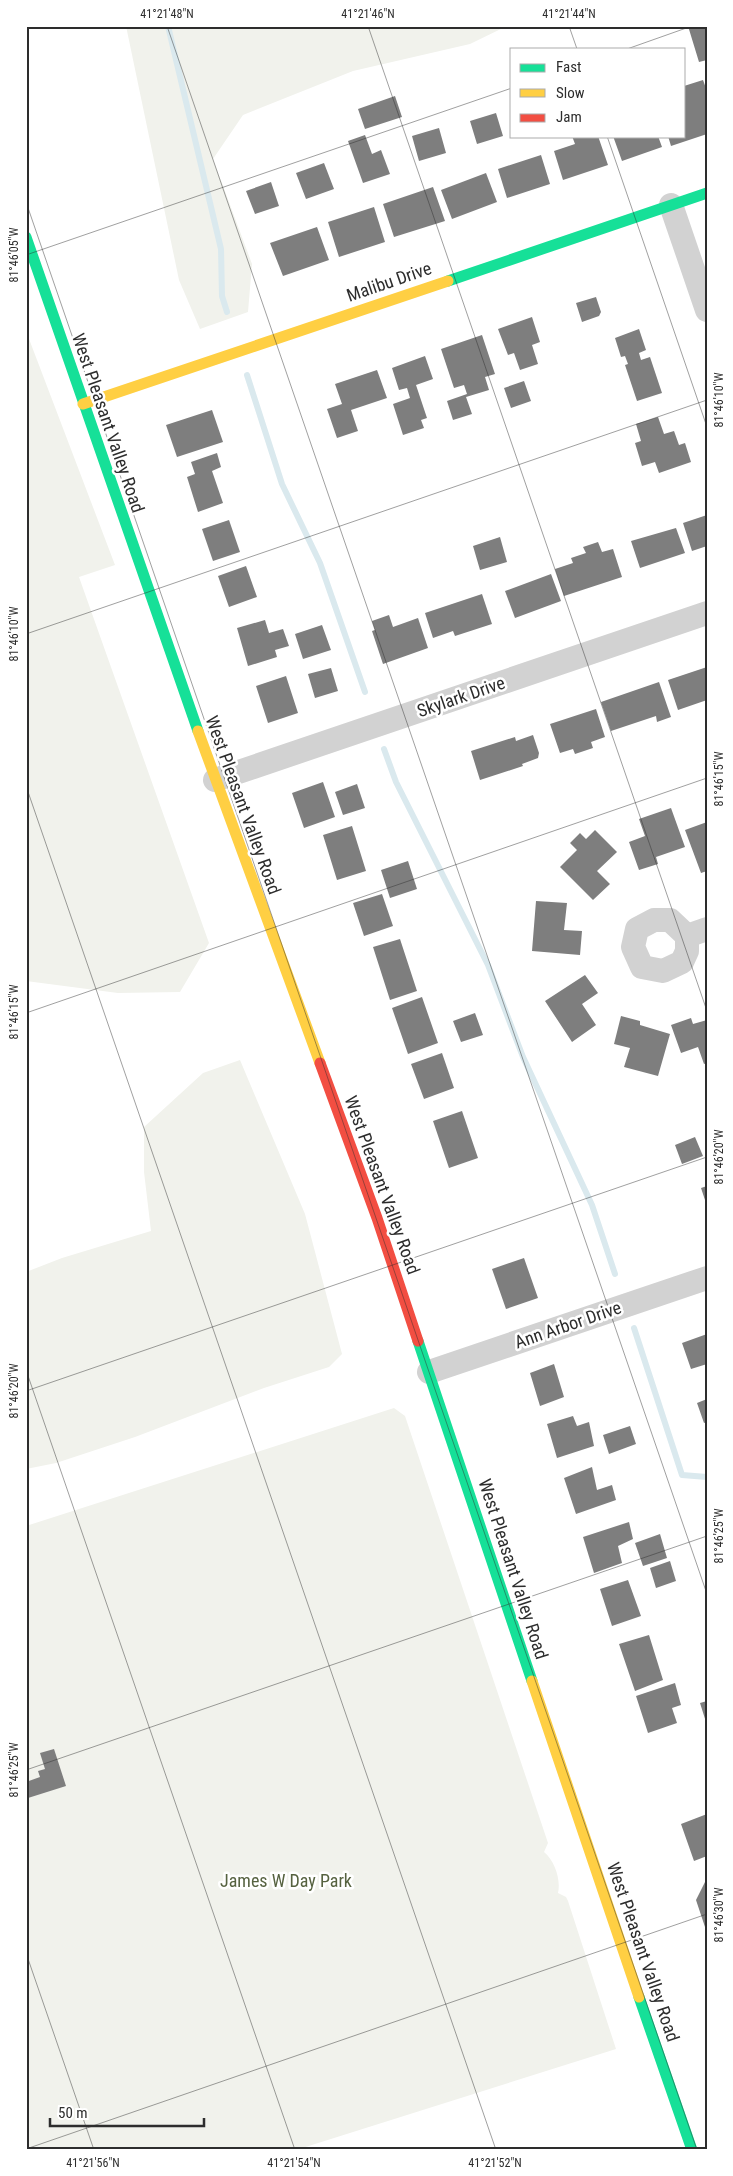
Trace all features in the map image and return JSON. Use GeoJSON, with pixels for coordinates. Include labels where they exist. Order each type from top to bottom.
{"type":"FeatureCollection","features":[{"type":"Feature","properties":{"kind":"main road","name":"Malibu Drive"},"geometry":{"type":"LineString","coordinates":[[83,404],[707,193]]}},
{"type":"Feature","properties":{"kind":"main road","name":"West Pleasant Valley Road"},"geometry":{"type":"LineString","coordinates":[[26,237],[215,780],[377,1218],[692,2150]]}},
{"type":"Feature","properties":{"kind":"street"},"geometry":{"type":"LineString","coordinates":[[671,205],[707,310]]}},
{"type":"Feature","properties":{"kind":"street","name":"Skylark Drive"},"geometry":{"type":"LineString","coordinates":[[215,780],[707,613]]}},
{"type":"Feature","properties":{"kind":"street","name":"Ann Arbor Drive"},"geometry":{"type":"LineString","coordinates":[[429,1372],[707,1278]]}},
{"type":"Feature","properties":{"kind":"green space"},"geometry":{"type":"Polygon","coordinates":[[[126,26],[507,26],[470,44],[353,71],[243,115],[213,159],[252,264],[248,312],[200,329],[179,280],[126,26]]]}},
{"type":"Feature","properties":{"kind":"green space"},"geometry":{"type":"Polygon","coordinates":[[[26,331],[115,565],[79,577],[209,943],[180,992],[118,993],[26,981],[26,331]]]}},
{"type":"Feature","properties":{"kind":"green space"},"geometry":{"type":"Polygon","coordinates":[[[240,1060],[305,1214],[342,1354],[329,1367],[264,1388],[135,1437],[56,1463],[26,1469],[26,1272],[62,1258],[151,1231],[144,1172],[144,1127],[203,1073],[240,1060]]]}},
{"type":"Feature","properties":{"kind":"green space","name":"James W Day Park"},"geometry":{"type":"Polygon","coordinates":[[[394,1408],[405,1416],[548,1843],[544,1852],[551,1860],[556,1871],[559,1882],[558,1893],[566,1897],[568,1901],[616,2049],[296,2150],[26,2150],[26,1526],[394,1408]]]}},
{"type":"Feature","properties":{"kind":"building"},"geometry":{"type":"Polygon","coordinates":[[[688,26],[707,26],[707,60],[699,62],[688,26]]]}},
{"type":"Feature","properties":{"kind":"building"},"geometry":{"type":"Polygon","coordinates":[[[703,80],[707,91],[707,134],[671,146],[669,138],[686,138],[686,85],[703,80]]]}},
{"type":"Feature","properties":{"kind":"building"},"geometry":{"type":"Polygon","coordinates":[[[395,96],[402,117],[365,129],[358,109],[395,96]]]}},
{"type":"Feature","properties":{"kind":"building"},"geometry":{"type":"Polygon","coordinates":[[[496,113],[503,136],[477,144],[470,121],[496,113]]]}},
{"type":"Feature","properties":{"kind":"building"},"geometry":{"type":"Polygon","coordinates":[[[439,128],[446,153],[419,161],[412,136],[439,128]]]}},
{"type":"Feature","properties":{"kind":"building"},"geometry":{"type":"Polygon","coordinates":[[[365,135],[372,154],[381,150],[390,174],[363,183],[348,141],[365,135]]]}},
{"type":"Feature","properties":{"kind":"building"},"geometry":{"type":"Polygon","coordinates":[[[573,138],[599,138],[608,165],[563,180],[554,151],[575,144],[573,138]]]}},
{"type":"Feature","properties":{"kind":"building"},"geometry":{"type":"Polygon","coordinates":[[[614,138],[659,138],[662,147],[622,161],[614,138]]]}},
{"type":"Feature","properties":{"kind":"building"},"geometry":{"type":"Polygon","coordinates":[[[541,155],[550,184],[507,198],[498,169],[541,155]]]}},
{"type":"Feature","properties":{"kind":"building"},"geometry":{"type":"Polygon","coordinates":[[[324,163],[334,189],[306,199],[296,173],[324,163]]]}},
{"type":"Feature","properties":{"kind":"building"},"geometry":{"type":"Polygon","coordinates":[[[486,173],[497,202],[452,219],[441,190],[486,173]]]}},
{"type":"Feature","properties":{"kind":"building"},"geometry":{"type":"Polygon","coordinates":[[[271,182],[279,206],[255,214],[246,191],[271,182]]]}},
{"type":"Feature","properties":{"kind":"building"},"geometry":{"type":"Polygon","coordinates":[[[433,187],[445,221],[394,237],[383,204],[433,187]]]}},
{"type":"Feature","properties":{"kind":"building"},"geometry":{"type":"Polygon","coordinates":[[[374,207],[385,242],[339,257],[328,222],[374,207]]]}},
{"type":"Feature","properties":{"kind":"building"},"geometry":{"type":"Polygon","coordinates":[[[317,227],[329,260],[283,276],[270,243],[317,227]]]}},
{"type":"Feature","properties":{"kind":"building"},"geometry":{"type":"Polygon","coordinates":[[[596,297],[601,312],[599,316],[582,322],[576,303],[596,297]]]}},
{"type":"Feature","properties":{"kind":"building"},"geometry":{"type":"Polygon","coordinates":[[[532,317],[540,342],[532,345],[538,364],[520,370],[514,353],[508,355],[498,329],[532,317]]]}},
{"type":"Feature","properties":{"kind":"building"},"geometry":{"type":"Polygon","coordinates":[[[639,329],[646,350],[639,353],[641,360],[650,357],[662,393],[637,401],[625,365],[628,364],[625,356],[621,357],[615,338],[639,329]]]}},
{"type":"Feature","properties":{"kind":"building"},"geometry":{"type":"Polygon","coordinates":[[[482,335],[495,374],[485,377],[489,390],[466,397],[472,414],[453,420],[447,401],[467,394],[464,385],[454,388],[441,349],[482,335]]]}},
{"type":"Feature","properties":{"kind":"building"},"geometry":{"type":"Polygon","coordinates":[[[425,356],[433,379],[416,385],[427,418],[421,420],[424,428],[403,435],[393,404],[410,398],[407,388],[399,390],[392,368],[425,356]]]}},
{"type":"Feature","properties":{"kind":"building"},"geometry":{"type":"Polygon","coordinates":[[[377,370],[387,398],[351,410],[358,431],[337,438],[327,409],[342,404],[335,384],[377,370]]]}},
{"type":"Feature","properties":{"kind":"building"},"geometry":{"type":"Polygon","coordinates":[[[524,381],[531,401],[511,408],[504,388],[524,381]]]}},
{"type":"Feature","properties":{"kind":"building"},"geometry":{"type":"Polygon","coordinates":[[[212,410],[223,442],[177,457],[166,425],[212,410]]]}},
{"type":"Feature","properties":{"kind":"building"},"geometry":{"type":"Polygon","coordinates":[[[658,417],[664,434],[674,431],[679,445],[685,443],[691,462],[659,473],[655,462],[642,466],[635,443],[641,441],[636,424],[658,417]]]}},
{"type":"Feature","properties":{"kind":"building"},"geometry":{"type":"Polygon","coordinates":[[[217,453],[221,467],[212,471],[223,503],[198,512],[187,477],[195,474],[191,462],[217,453]]]}},
{"type":"Feature","properties":{"kind":"building"},"geometry":{"type":"Polygon","coordinates":[[[707,515],[707,546],[692,551],[683,523],[707,515]]]}},
{"type":"Feature","properties":{"kind":"building"},"geometry":{"type":"Polygon","coordinates":[[[229,520],[240,552],[213,561],[202,529],[229,520]]]}},
{"type":"Feature","properties":{"kind":"building"},"geometry":{"type":"Polygon","coordinates":[[[676,528],[685,553],[640,568],[631,541],[676,528]]]}},
{"type":"Feature","properties":{"kind":"building"},"geometry":{"type":"Polygon","coordinates":[[[500,537],[507,562],[480,570],[473,546],[500,537]]]}},
{"type":"Feature","properties":{"kind":"building"},"geometry":{"type":"Polygon","coordinates":[[[598,542],[602,552],[613,549],[622,577],[564,596],[555,569],[573,563],[571,558],[586,553],[583,547],[598,542]]]}},
{"type":"Feature","properties":{"kind":"building"},"geometry":{"type":"Polygon","coordinates":[[[246,566],[257,597],[229,607],[218,576],[246,566]]]}},
{"type":"Feature","properties":{"kind":"building"},"geometry":{"type":"Polygon","coordinates":[[[551,574],[561,601],[515,618],[505,591],[551,574]]]}},
{"type":"Feature","properties":{"kind":"building"},"geometry":{"type":"Polygon","coordinates":[[[482,594],[492,624],[455,636],[453,631],[433,638],[425,613],[482,594]]]}},
{"type":"Feature","properties":{"kind":"building"},"geometry":{"type":"Polygon","coordinates":[[[389,615],[393,627],[418,618],[428,648],[383,664],[372,631],[375,630],[372,621],[389,615]]]}},
{"type":"Feature","properties":{"kind":"building"},"geometry":{"type":"Polygon","coordinates":[[[265,620],[269,633],[283,629],[289,646],[275,650],[277,657],[248,666],[237,628],[265,620]]]}},
{"type":"Feature","properties":{"kind":"building"},"geometry":{"type":"Polygon","coordinates":[[[322,625],[331,650],[303,659],[295,634],[322,625]]]}},
{"type":"Feature","properties":{"kind":"building"},"geometry":{"type":"Polygon","coordinates":[[[707,667],[707,700],[678,710],[668,680],[707,667]]]}},
{"type":"Feature","properties":{"kind":"building"},"geometry":{"type":"Polygon","coordinates":[[[331,668],[338,691],[315,698],[308,674],[331,668]]]}},
{"type":"Feature","properties":{"kind":"building"},"geometry":{"type":"Polygon","coordinates":[[[286,676],[298,713],[268,723],[256,686],[286,676]]]}},
{"type":"Feature","properties":{"kind":"building"},"geometry":{"type":"Polygon","coordinates":[[[659,682],[671,717],[657,722],[656,716],[611,731],[601,702],[659,682]]]}},
{"type":"Feature","properties":{"kind":"building"},"geometry":{"type":"Polygon","coordinates":[[[596,709],[605,737],[591,742],[593,748],[575,754],[573,749],[560,753],[550,724],[596,709]]]}},
{"type":"Feature","properties":{"kind":"building"},"geometry":{"type":"Polygon","coordinates":[[[533,735],[539,753],[538,758],[522,764],[523,766],[480,780],[471,751],[515,737],[516,741],[533,735]]]}},
{"type":"Feature","properties":{"kind":"building"},"geometry":{"type":"Polygon","coordinates":[[[323,782],[335,817],[304,828],[292,793],[323,782]]]}},
{"type":"Feature","properties":{"kind":"building"},"geometry":{"type":"Polygon","coordinates":[[[357,784],[365,808],[343,815],[335,792],[357,784]]]}},
{"type":"Feature","properties":{"kind":"building"},"geometry":{"type":"Polygon","coordinates":[[[671,808],[685,847],[656,857],[658,864],[639,870],[629,842],[645,836],[639,819],[671,808]]]}},
{"type":"Feature","properties":{"kind":"building"},"geometry":{"type":"Polygon","coordinates":[[[707,822],[707,871],[701,873],[685,830],[707,822]]]}},
{"type":"Feature","properties":{"kind":"building"},"geometry":{"type":"Polygon","coordinates":[[[352,826],[366,871],[337,880],[323,835],[352,826]]]}},
{"type":"Feature","properties":{"kind":"building"},"geometry":{"type":"Polygon","coordinates":[[[595,830],[617,852],[597,871],[610,884],[593,900],[560,867],[577,850],[570,843],[580,833],[586,839],[595,830]]]}},
{"type":"Feature","properties":{"kind":"building"},"geometry":{"type":"Polygon","coordinates":[[[408,861],[417,889],[390,898],[381,870],[408,861]]]}},
{"type":"Feature","properties":{"kind":"building"},"geometry":{"type":"Polygon","coordinates":[[[382,894],[393,926],[364,936],[353,903],[382,894]]]}},
{"type":"Feature","properties":{"kind":"building"},"geometry":{"type":"Polygon","coordinates":[[[536,901],[567,903],[564,930],[582,931],[580,955],[532,951],[536,901]]]}},
{"type":"Feature","properties":{"kind":"building"},"geometry":{"type":"Polygon","coordinates":[[[400,939],[417,991],[390,1000],[373,947],[400,939]]]}},
{"type":"Feature","properties":{"kind":"building"},"geometry":{"type":"Polygon","coordinates":[[[585,975],[598,993],[582,1004],[596,1025],[572,1042],[545,1001],[585,975]]]}},
{"type":"Feature","properties":{"kind":"building"},"geometry":{"type":"Polygon","coordinates":[[[422,997],[438,1043],[408,1054],[392,1008],[422,997]]]}},
{"type":"Feature","properties":{"kind":"building"},"geometry":{"type":"Polygon","coordinates":[[[475,1013],[483,1035],[461,1042],[453,1021],[475,1013]]]}},
{"type":"Feature","properties":{"kind":"building"},"geometry":{"type":"Polygon","coordinates":[[[621,1016],[640,1021],[640,1025],[670,1034],[658,1076],[624,1067],[630,1048],[614,1044],[621,1016]]]}},
{"type":"Feature","properties":{"kind":"building"},"geometry":{"type":"Polygon","coordinates":[[[691,1018],[693,1024],[707,1020],[707,1063],[704,1064],[698,1047],[681,1053],[671,1025],[691,1018]]]}},
{"type":"Feature","properties":{"kind":"building"},"geometry":{"type":"Polygon","coordinates":[[[442,1053],[454,1088],[424,1099],[411,1064],[442,1053]]]}},
{"type":"Feature","properties":{"kind":"building"},"geometry":{"type":"Polygon","coordinates":[[[462,1111],[478,1158],[449,1168],[433,1121],[462,1111]]]}},
{"type":"Feature","properties":{"kind":"building"},"geometry":{"type":"Polygon","coordinates":[[[695,1137],[703,1156],[682,1164],[675,1145],[695,1137]]]}},
{"type":"Feature","properties":{"kind":"building"},"geometry":{"type":"Polygon","coordinates":[[[707,1186],[707,1203],[706,1203],[701,1188],[707,1186]]]}},
{"type":"Feature","properties":{"kind":"building"},"geometry":{"type":"Polygon","coordinates":[[[524,1258],[538,1298],[506,1309],[492,1269],[524,1258]]]}},
{"type":"Feature","properties":{"kind":"building"},"geometry":{"type":"Polygon","coordinates":[[[707,1334],[707,1364],[691,1369],[682,1343],[707,1334]]]}},
{"type":"Feature","properties":{"kind":"building"},"geometry":{"type":"Polygon","coordinates":[[[554,1364],[564,1397],[540,1406],[530,1373],[554,1364]]]}},
{"type":"Feature","properties":{"kind":"building"},"geometry":{"type":"Polygon","coordinates":[[[707,1399],[707,1422],[704,1423],[697,1403],[707,1399]]]}},
{"type":"Feature","properties":{"kind":"building"},"geometry":{"type":"Polygon","coordinates":[[[573,1416],[577,1426],[589,1422],[594,1446],[557,1458],[547,1424],[573,1416]]]}},
{"type":"Feature","properties":{"kind":"building"},"geometry":{"type":"Polygon","coordinates":[[[630,1426],[636,1444],[609,1454],[603,1435],[630,1426]]]}},
{"type":"Feature","properties":{"kind":"building"},"geometry":{"type":"Polygon","coordinates":[[[592,1467],[597,1490],[612,1485],[616,1500],[576,1514],[564,1478],[592,1467]]]}},
{"type":"Feature","properties":{"kind":"building"},"geometry":{"type":"Polygon","coordinates":[[[629,1522],[633,1539],[618,1546],[622,1563],[594,1573],[583,1537],[629,1522]]]}},
{"type":"Feature","properties":{"kind":"building"},"geometry":{"type":"Polygon","coordinates":[[[660,1534],[667,1558],[643,1566],[635,1543],[660,1534]]]}},
{"type":"Feature","properties":{"kind":"building"},"geometry":{"type":"Polygon","coordinates":[[[670,1561],[676,1581],[656,1588],[650,1568],[670,1561]]]}},
{"type":"Feature","properties":{"kind":"building"},"geometry":{"type":"Polygon","coordinates":[[[628,1580],[641,1616],[612,1626],[600,1589],[628,1580]]]}},
{"type":"Feature","properties":{"kind":"building"},"geometry":{"type":"Polygon","coordinates":[[[649,1635],[663,1680],[635,1691],[619,1644],[649,1635]]]}},
{"type":"Feature","properties":{"kind":"building"},"geometry":{"type":"Polygon","coordinates":[[[675,1683],[681,1705],[672,1708],[677,1723],[648,1733],[636,1696],[675,1683]]]}},
{"type":"Feature","properties":{"kind":"building"},"geometry":{"type":"Polygon","coordinates":[[[707,1701],[707,1722],[706,1722],[700,1703],[707,1701]]]}},
{"type":"Feature","properties":{"kind":"building"},"geometry":{"type":"Polygon","coordinates":[[[54,1749],[66,1786],[28,1798],[26,1782],[40,1777],[38,1771],[45,1769],[40,1753],[54,1749]]]}},
{"type":"Feature","properties":{"kind":"building"},"geometry":{"type":"Polygon","coordinates":[[[707,1814],[707,1856],[694,1861],[681,1824],[707,1814]]]}},
{"type":"Feature","properties":{"kind":"building"},"geometry":{"type":"Polygon","coordinates":[[[707,1878],[707,1930],[706,1930],[696,1900],[707,1878]]]}},
{"type":"Feature","properties":{"kind":"waterway"},"geometry":{"type":"LineString","coordinates":[[168,26],[221,249],[222,296],[227,312]]}},
{"type":"Feature","properties":{"kind":"waterway"},"geometry":{"type":"LineString","coordinates":[[247,375],[282,484],[320,563],[365,692]]}},
{"type":"Feature","properties":{"kind":"waterway"},"geometry":{"type":"LineString","coordinates":[[384,749],[396,782],[488,965],[523,1057],[592,1205],[615,1274]]}},
{"type":"Feature","properties":{"kind":"waterway"},"geometry":{"type":"LineString","coordinates":[[634,1328],[682,1475],[707,1477]]}},
{"type":"Feature","properties":{"kind":"traffic: fast"},"geometry":{"type":"LineString","coordinates":[[448,281],[707,193]]}},
{"type":"Feature","properties":{"kind":"traffic: fast"},"geometry":{"type":"LineString","coordinates":[[26,237],[198,731]]}},
{"type":"Feature","properties":{"kind":"traffic: fast"},"geometry":{"type":"LineString","coordinates":[[418,1341],[532,1681]]}},
{"type":"Feature","properties":{"kind":"traffic: fast"},"geometry":{"type":"LineString","coordinates":[[639,1997],[692,2150]]}},
{"type":"Feature","properties":{"kind":"traffic: slow"},"geometry":{"type":"LineString","coordinates":[[83,404],[448,281]]}},
{"type":"Feature","properties":{"kind":"traffic: slow"},"geometry":{"type":"LineString","coordinates":[[198,731],[320,1063]]}},
{"type":"Feature","properties":{"kind":"traffic: slow"},"geometry":{"type":"LineString","coordinates":[[532,1681],[639,1997]]}},
{"type":"Feature","properties":{"kind":"traffic: jam"},"geometry":{"type":"LineString","coordinates":[[320,1063],[377,1218],[418,1341]]}}]}
